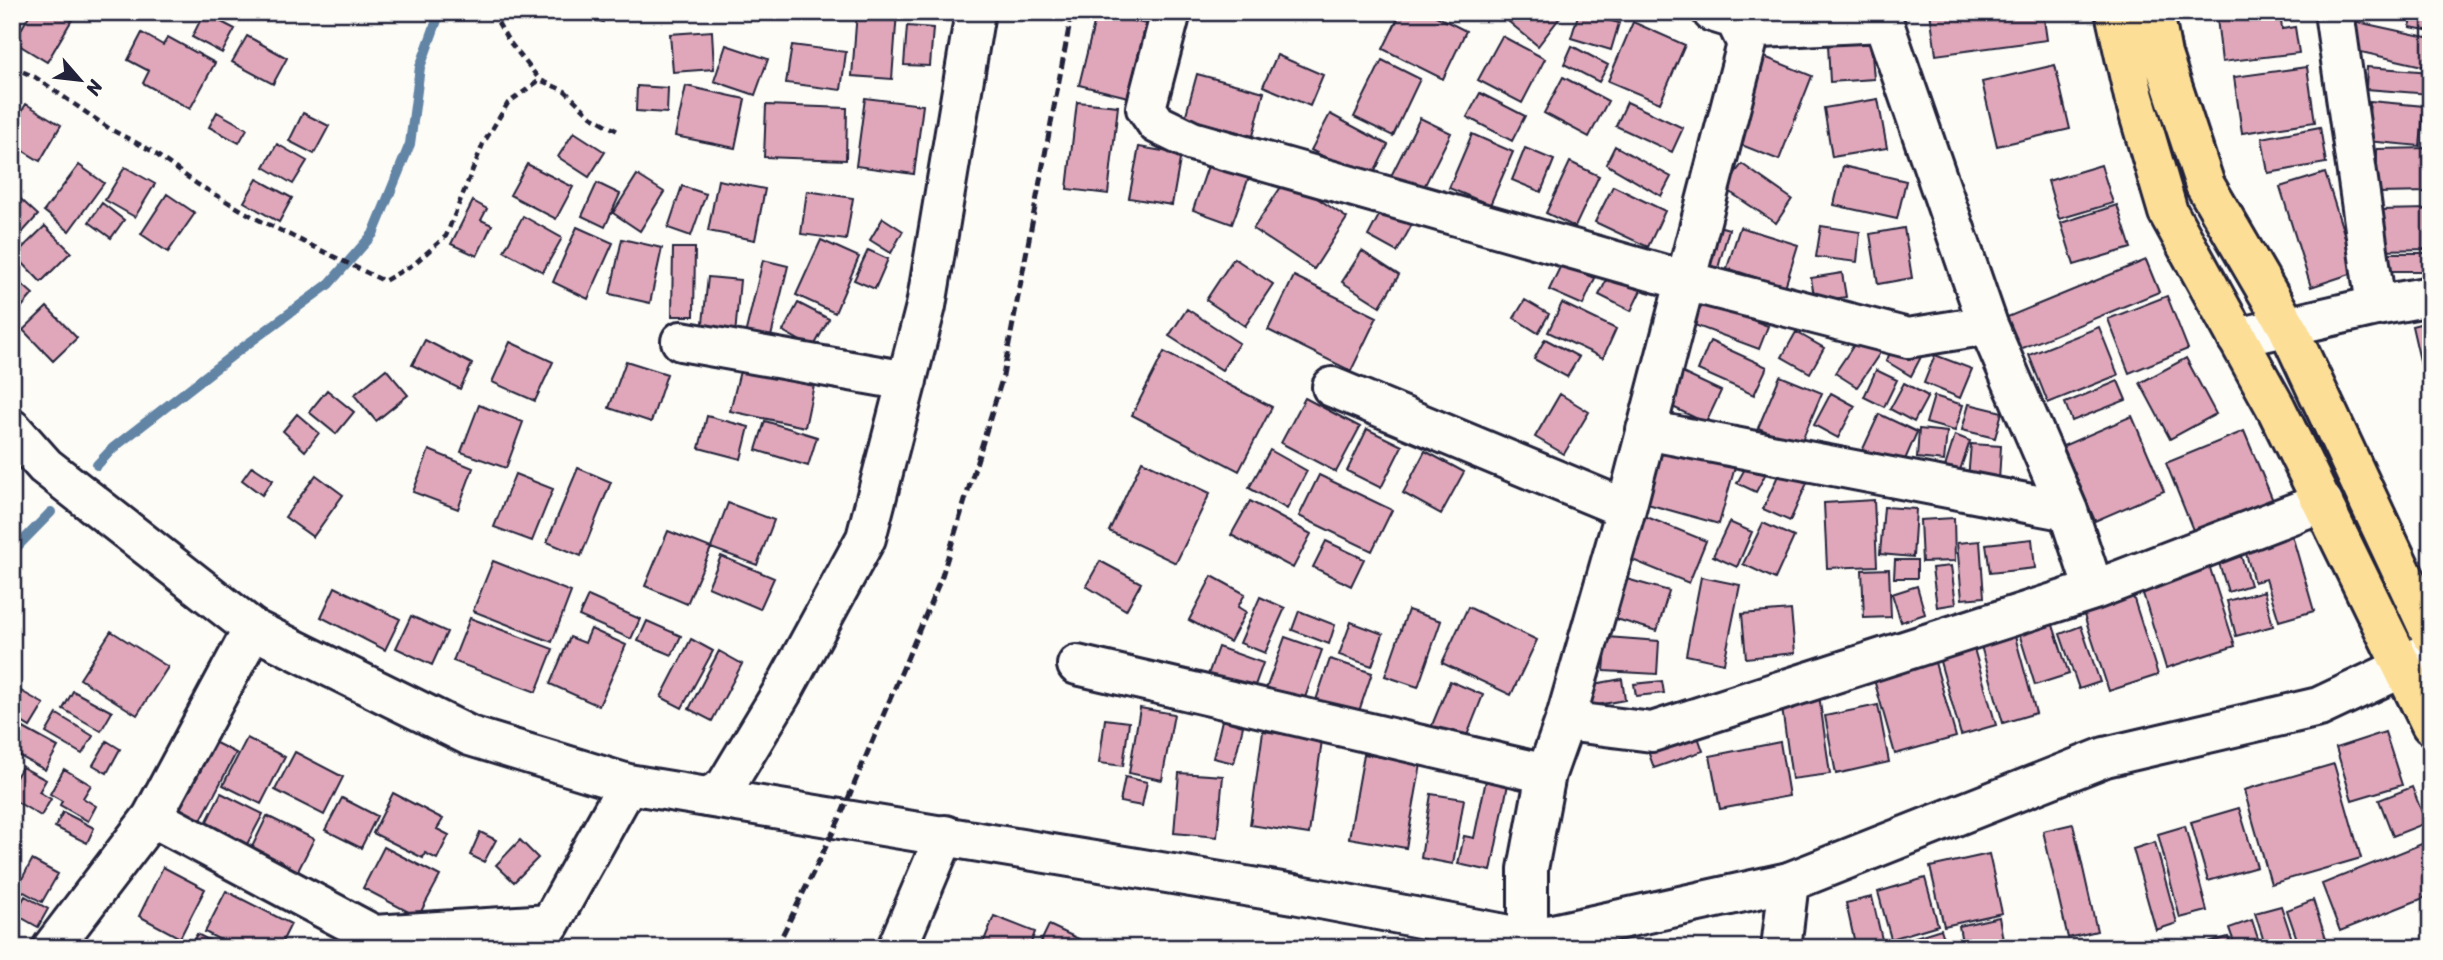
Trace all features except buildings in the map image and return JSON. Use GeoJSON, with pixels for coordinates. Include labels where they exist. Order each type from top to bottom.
{"type":"FeatureCollection","features":[{"type":"Feature","properties":{"kind":"highway"},"geometry":{"type":"LineString","coordinates":[[2115,12],[2134,97],[2168,212],[2276,408],[2323,502],[2417,658],[2431,725]]}},
{"type":"Feature","properties":{"kind":"highway"},"geometry":{"type":"LineString","coordinates":[[2154,12],[2162,55],[2206,185],[2287,326],[2431,634]]}},
{"type":"Feature","properties":{"kind":"street"},"geometry":{"type":"LineString","coordinates":[[708,797],[725,787],[732,776],[784,689],[866,538],[926,306],[975,12]]}},
{"type":"Feature","properties":{"kind":"street"},"geometry":{"type":"LineString","coordinates":[[1171,12],[1146,108],[1157,124],[1192,141],[1686,281],[1909,338],[1988,325]]}},
{"type":"Feature","properties":{"kind":"street"},"geometry":{"type":"LineString","coordinates":[[2334,12],[2376,306]]}},
{"type":"Feature","properties":{"kind":"street"},"geometry":{"type":"LineString","coordinates":[[1726,20],[1881,17],[1988,325],[2068,511],[2094,590]]}},
{"type":"Feature","properties":{"kind":"street"},"geometry":{"type":"LineString","coordinates":[[1529,944],[1528,869],[1546,774],[1565,721],[1626,509],[1747,44],[1726,20]]}},
{"type":"Feature","properties":{"kind":"street"},"geometry":{"type":"LineString","coordinates":[[2237,338],[2431,296]]}},
{"type":"Feature","properties":{"kind":"street"},"geometry":{"type":"LineString","coordinates":[[681,341],[907,380]]}},
{"type":"Feature","properties":{"kind":"street"},"geometry":{"type":"LineString","coordinates":[[1332,387],[1626,509]]}},
{"type":"Feature","properties":{"kind":"street"},"geometry":{"type":"LineString","coordinates":[[12,429],[45,466],[253,629],[470,736],[628,784],[1294,894],[1529,944],[1789,882],[2105,757],[2319,707],[2417,658]]}},
{"type":"Feature","properties":{"kind":"street"},"geometry":{"type":"LineString","coordinates":[[1646,429],[2068,511]]}},
{"type":"Feature","properties":{"kind":"street"},"geometry":{"type":"LineString","coordinates":[[1565,721],[1652,732],[2094,590],[2323,502]]}},
{"type":"Feature","properties":{"kind":"street"},"geometry":{"type":"LineString","coordinates":[[52,948],[152,817],[253,629]]}},
{"type":"Feature","properties":{"kind":"street"},"geometry":{"type":"LineString","coordinates":[[1077,665],[1546,774]]}},
{"type":"Feature","properties":{"kind":"street"},"geometry":{"type":"LineString","coordinates":[[152,817],[369,941],[550,924],[628,784]]}},
{"type":"Feature","properties":{"kind":"street"},"geometry":{"type":"LineString","coordinates":[[897,948],[945,835]]}},
{"type":"Feature","properties":{"kind":"street"},"geometry":{"type":"LineString","coordinates":[[1781,948],[1789,882]]}},
{"type":"Feature","properties":{"kind":"path"},"geometry":{"type":"LineString","coordinates":[[492,12],[508,40],[540,80],[565,91],[591,116],[621,133]]}},
{"type":"Feature","properties":{"kind":"path"},"geometry":{"type":"LineString","coordinates":[[12,67],[35,77],[110,129],[150,150],[197,184],[255,218],[384,281],[414,264],[446,236],[483,144],[508,103],[540,80]]}},
{"type":"Feature","properties":{"kind":"waterway"},"geometry":{"type":"LineString","coordinates":[[97,465],[113,448],[329,284],[373,234],[410,144],[420,67],[440,12]]}},
{"type":"Feature","properties":{"kind":"waterway"},"geometry":{"type":"LineString","coordinates":[[12,552],[51,512]]}},
{"type":"Feature","properties":{"kind":"railway"},"geometry":{"type":"LineString","coordinates":[[776,948],[839,820],[942,576],[1003,376],[1072,12]]}}]}
